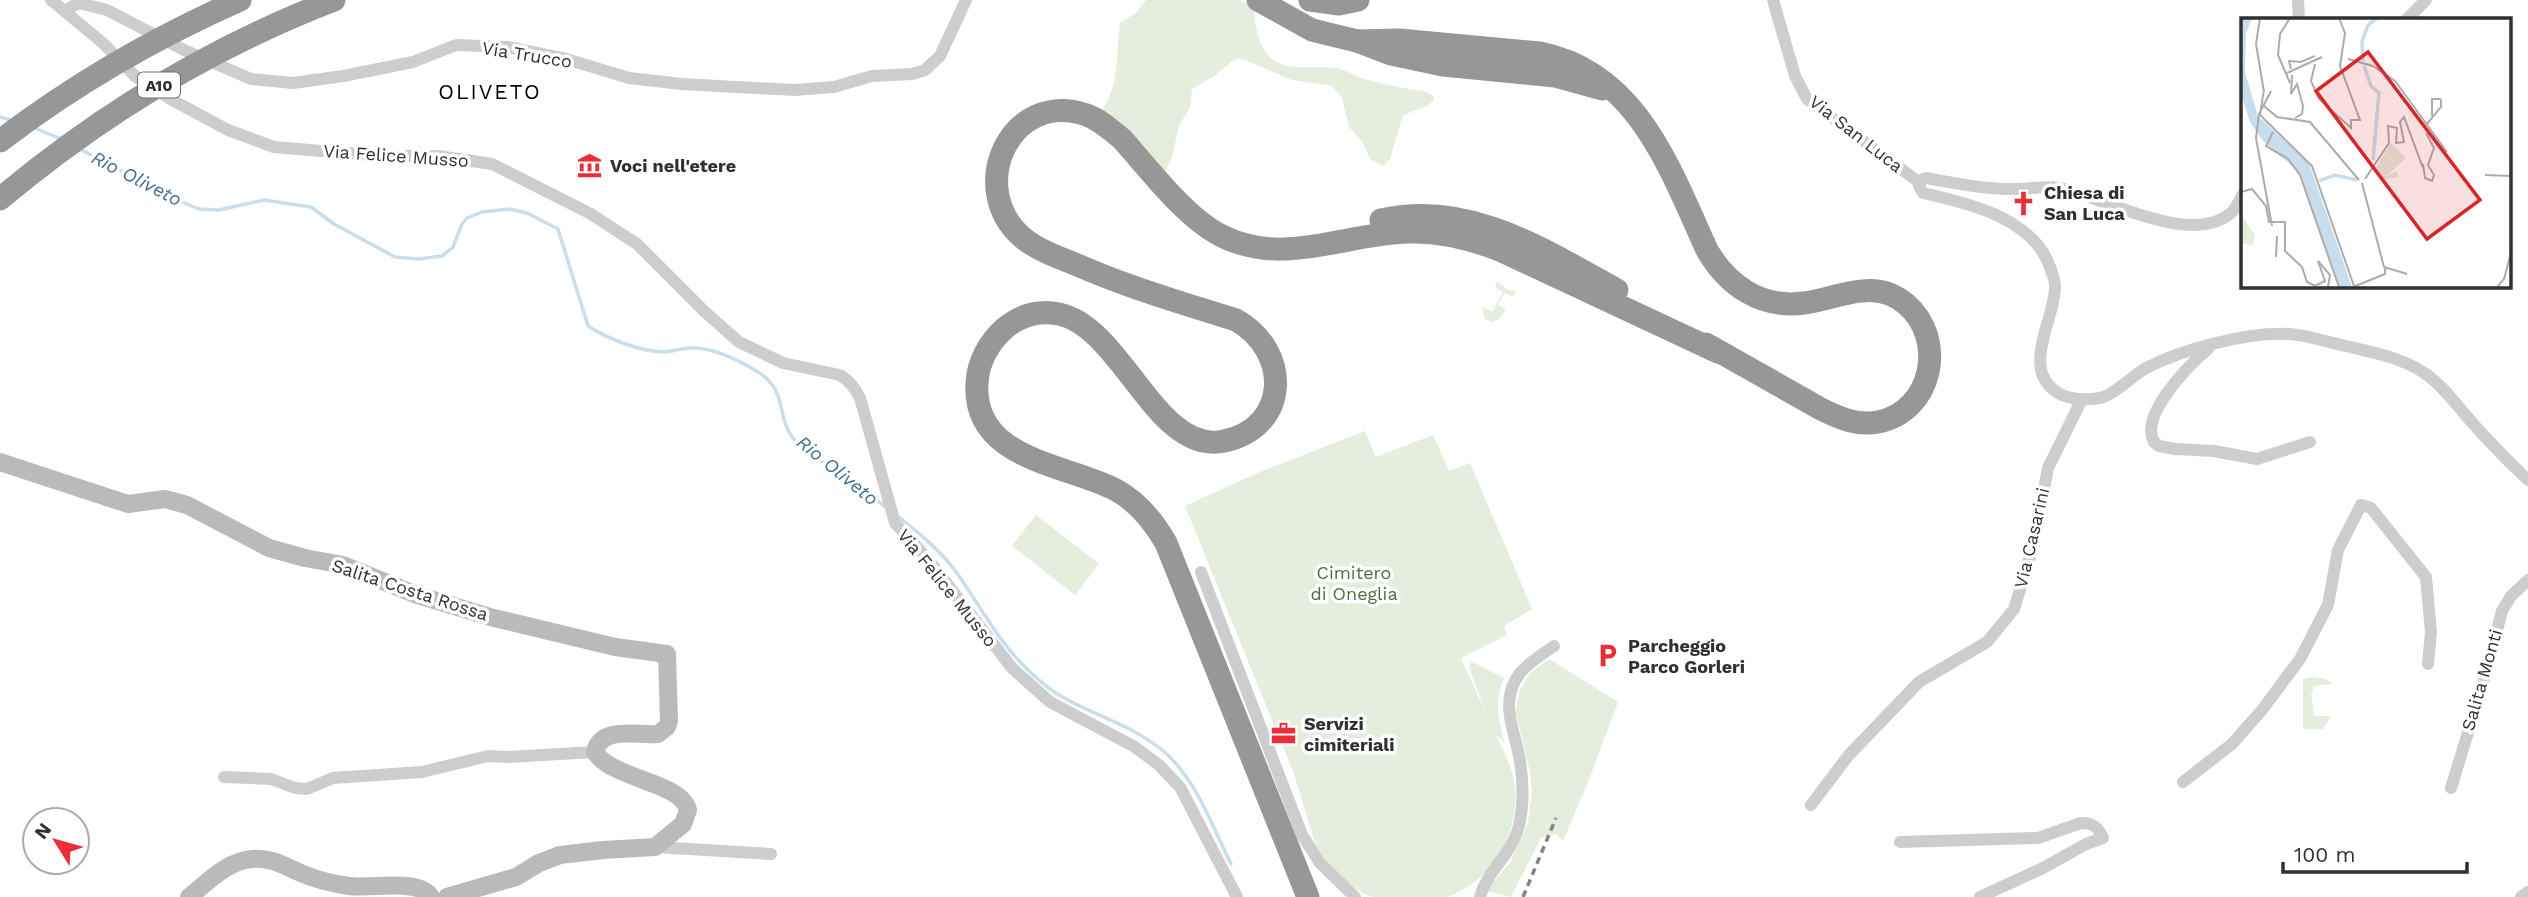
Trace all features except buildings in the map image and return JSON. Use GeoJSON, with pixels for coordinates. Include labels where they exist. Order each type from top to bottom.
{"type":"FeatureCollection","features":[{"type":"Feature","properties":{"kind":"highway","name":"A10"},"geometry":{"type":"LineString","coordinates":[[0,141],[40,111],[114,63],[157,38],[240,0]]}},
{"type":"Feature","properties":{"kind":"highway","name":"A10"},"geometry":{"type":"LineString","coordinates":[[0,199],[83,134],[190,67],[264,29],[334,0]]}},
{"type":"Feature","properties":{"kind":"highway"},"geometry":{"type":"LineString","coordinates":[[1310,0],[1339,4],[1358,0]]}},
{"type":"Feature","properties":{"kind":"highway"},"geometry":{"type":"LineString","coordinates":[[1268,4],[1312,30],[1357,41],[1391,54],[1421,61],[1532,73],[1576,81],[1620,97],[1656,142],[1707,250],[1732,283],[1754,296],[1791,304],[1865,289],[1886,292],[1906,304],[1922,323],[1927,333],[1931,359],[1927,380],[1915,398],[1887,419],[1868,423],[1839,417],[1718,352],[1591,276],[1520,238],[1485,224],[1436,216],[1390,218],[1367,223],[1291,249],[1251,247],[1220,235],[1202,223],[1122,139],[1087,115],[1065,112],[1035,117],[1023,124],[1007,141],[998,161],[997,191],[1000,204],[1013,228],[1034,246],[1090,271],[1236,320],[1264,342],[1275,367],[1275,390],[1266,415],[1243,436],[1222,442],[1192,437],[1169,423],[1100,340],[1083,324],[1063,315],[1041,313],[1018,319],[991,342],[980,366],[976,393],[988,425],[1004,444],[1031,458],[1115,490],[1136,505],[1156,526],[1166,543],[1308,897]]}},
{"type":"Feature","properties":{"kind":"street","name":"Via Felice Musso"},"geometry":{"type":"LineString","coordinates":[[51,0],[66,10],[136,77],[228,130],[274,147],[383,156],[438,156],[492,164],[533,183],[563,202],[591,214],[637,244],[739,342],[783,363],[840,375],[850,382],[860,398],[895,523],[927,558],[1012,668],[1050,702],[1135,747],[1159,765],[1180,787],[1237,897]]}},
{"type":"Feature","properties":{"kind":"street","name":"Via Trucco"},"geometry":{"type":"LineString","coordinates":[[66,10],[79,3],[107,10],[184,50],[251,79],[293,83],[343,76],[414,62],[456,45],[519,50],[566,59],[629,78],[682,84],[794,90],[834,86],[872,76],[912,74],[925,69],[940,56],[966,0]]}},
{"type":"Feature","properties":{"kind":"street","name":"Via San Luca"},"geometry":{"type":"LineString","coordinates":[[1773,0],[1795,76],[1807,99],[1920,183],[1919,188],[1923,193],[1989,212],[2031,237],[2039,246],[2047,258],[2055,288],[2045,326],[2041,374],[2050,387],[2062,396],[2082,399]]}},
{"type":"Feature","properties":{"kind":"street"},"geometry":{"type":"LineString","coordinates":[[2298,0],[2299,18]]}},
{"type":"Feature","properties":{"kind":"street"},"geometry":{"type":"LineString","coordinates":[[2408,18],[2426,0]]}},
{"type":"Feature","properties":{"kind":"street"},"geometry":{"type":"LineString","coordinates":[[1920,183],[1926,178],[2014,190],[2042,186],[2061,188],[2137,214],[2189,226],[2214,222],[2232,212],[2241,197]]}},
{"type":"Feature","properties":{"kind":"street"},"geometry":{"type":"LineString","coordinates":[[2082,399],[2105,397],[2145,368],[2213,344],[2252,336],[2290,334],[2402,362],[2425,373],[2444,389],[2528,480]]}},
{"type":"Feature","properties":{"kind":"street"},"geometry":{"type":"LineString","coordinates":[[2213,344],[2192,363],[2160,405],[2150,427],[2154,442],[2159,446],[2175,449],[2214,451],[2257,459],[2310,442]]}},
{"type":"Feature","properties":{"kind":"street","name":"Via Casarini"},"geometry":{"type":"LineString","coordinates":[[1811,805],[1847,757],[1919,682],[1987,642],[2014,609],[2032,547],[2048,468],[2082,399]]}},
{"type":"Feature","properties":{"kind":"street","name":"Salita Costa Rossa"},"geometry":{"type":"LineString","coordinates":[[0,462],[128,504],[165,499],[187,505],[269,548],[343,565],[397,587],[494,618],[615,647],[667,654],[667,727],[658,734],[620,733],[609,736],[596,747],[595,752]]}},
{"type":"Feature","properties":{"kind":"street"},"geometry":{"type":"LineString","coordinates":[[2183,782],[2232,744],[2262,710],[2300,659],[2328,605],[2338,550],[2361,505],[2371,508],[2426,577],[2431,632],[2428,664]]}},
{"type":"Feature","properties":{"kind":"street"},"geometry":{"type":"LineString","coordinates":[[1201,572],[1302,835],[1320,863],[1356,897]]}},
{"type":"Feature","properties":{"kind":"street","name":"Salita Monti"},"geometry":{"type":"LineString","coordinates":[[2451,788],[2502,611],[2515,591],[2528,580]]}},
{"type":"Feature","properties":{"kind":"street"},"geometry":{"type":"LineString","coordinates":[[1480,897],[1484,883],[1506,856],[1520,823],[1522,783],[1507,710],[1508,699],[1521,672],[1554,646]]}},
{"type":"Feature","properties":{"kind":"street"},"geometry":{"type":"LineString","coordinates":[[224,777],[271,779],[295,788],[307,789],[333,778],[422,772],[488,756],[595,752],[601,760],[679,795],[685,801],[688,810],[686,819],[655,847]]}},
{"type":"Feature","properties":{"kind":"street"},"geometry":{"type":"LineString","coordinates":[[1900,842],[2038,838],[2081,823],[2088,823],[2099,830],[2103,838],[1980,897]]}},
{"type":"Feature","properties":{"kind":"street"},"geometry":{"type":"LineString","coordinates":[[447,897],[516,877],[539,863],[560,855],[655,847],[771,855]]}},
{"type":"Feature","properties":{"kind":"street"},"geometry":{"type":"LineString","coordinates":[[189,897],[233,864],[262,859],[272,860],[305,875],[336,884],[362,888],[415,886],[425,889],[431,897]]}},
{"type":"Feature","properties":{"kind":"street"},"geometry":{"type":"LineString","coordinates":[[2521,897],[2528,892]]}},
{"type":"Feature","properties":{"kind":"green space"},"geometry":{"type":"Polygon","coordinates":[[[1146,0],[1240,0],[1254,8],[1259,39],[1269,56],[1276,61],[1297,67],[1341,69],[1376,82],[1425,91],[1433,96],[1434,100],[1427,106],[1403,115],[1390,159],[1383,166],[1370,159],[1362,141],[1349,127],[1342,98],[1332,86],[1292,80],[1240,58],[1192,89],[1190,108],[1179,125],[1172,157],[1165,172],[1102,111],[1115,79],[1120,23],[1136,13],[1146,0]]]}},
{"type":"Feature","properties":{"kind":"green space"},"geometry":{"type":"Polygon","coordinates":[[[1497,281],[1508,290],[1516,291],[1513,297],[1504,293],[1498,305],[1506,309],[1499,319],[1491,322],[1484,318],[1483,307],[1492,312],[1503,292],[1495,287],[1497,281]]]}},
{"type":"Feature","properties":{"kind":"green space","name":"Cimitero di Oneglia"},"geometry":{"type":"Polygon","coordinates":[[[1365,431],[1376,457],[1433,435],[1449,471],[1470,463],[1532,609],[1504,626],[1507,635],[1461,658],[1486,713],[1469,667],[1471,661],[1504,678],[1498,711],[1505,743],[1496,735],[1511,769],[1516,799],[1509,834],[1491,866],[1463,890],[1447,897],[1373,897],[1362,893],[1335,873],[1316,846],[1294,774],[1185,506],[1262,471],[1365,431]]]}},
{"type":"Feature","properties":{"kind":"green space"},"geometry":{"type":"Polygon","coordinates":[[[1036,515],[1099,564],[1075,595],[1012,546],[1036,515]]]}},
{"type":"Feature","properties":{"kind":"green space"},"geometry":{"type":"Polygon","coordinates":[[[1549,659],[1618,702],[1563,841],[1556,834],[1541,838],[1511,897],[1486,891],[1511,861],[1528,823],[1532,790],[1516,713],[1517,702],[1520,690],[1530,673],[1549,659]]]}},
{"type":"Feature","properties":{"kind":"green space"},"geometry":{"type":"Polygon","coordinates":[[[2303,679],[2326,679],[2332,684],[2313,686],[2311,694],[2314,716],[2331,716],[2323,729],[2303,729],[2303,679]]]}},
{"type":"Feature","properties":{"kind":"waterway","name":"Rio Oliveto"},"geometry":{"type":"LineString","coordinates":[[0,117],[15,121]]}},
{"type":"Feature","properties":{"kind":"waterway","name":"Rio Oliveto"},"geometry":{"type":"LineString","coordinates":[[32,127],[64,140]]}},
{"type":"Feature","properties":{"kind":"waterway","name":"Rio Oliveto"},"geometry":{"type":"LineString","coordinates":[[80,149],[170,197],[199,209],[219,210],[264,200],[311,207],[334,224],[395,257],[419,259],[442,256],[453,247],[467,218],[482,212],[510,209],[527,213],[558,229],[588,326],[634,347],[663,352],[698,348],[732,358],[755,370],[773,386],[784,420],[798,444],[845,475],[887,508]]}},
{"type":"Feature","properties":{"kind":"waterway","name":"Rio Oliveto"},"geometry":{"type":"LineString","coordinates":[[899,517],[951,565],[1004,643],[1039,681],[1072,702],[1150,741],[1174,761],[1194,788],[1231,864]]}},
{"type":"Feature","properties":{"kind":"railway"},"geometry":{"type":"LineString","coordinates":[[1523,897],[1556,818]]}},
{"type":"Feature","properties":{"kind":"place","name":"Voci nell'etere"},"geometry":{"type":"Point","coordinates":[590,166]}},
{"type":"Feature","properties":{"kind":"place","name":"Chiesa di San Luca"},"geometry":{"type":"Point","coordinates":[2024,203]}},
{"type":"Feature","properties":{"kind":"place","name":"Parcheggio Parco Gorleri"},"geometry":{"type":"Point","coordinates":[1608,656]}},
{"type":"Feature","properties":{"kind":"place","name":"Servizi cimiteriali"},"geometry":{"type":"Point","coordinates":[1284,734]}},
{"type":"Feature","properties":{"kind":"district","name":"OLIVETO"},"geometry":{"type":"Point","coordinates":[490,92]}}]}
